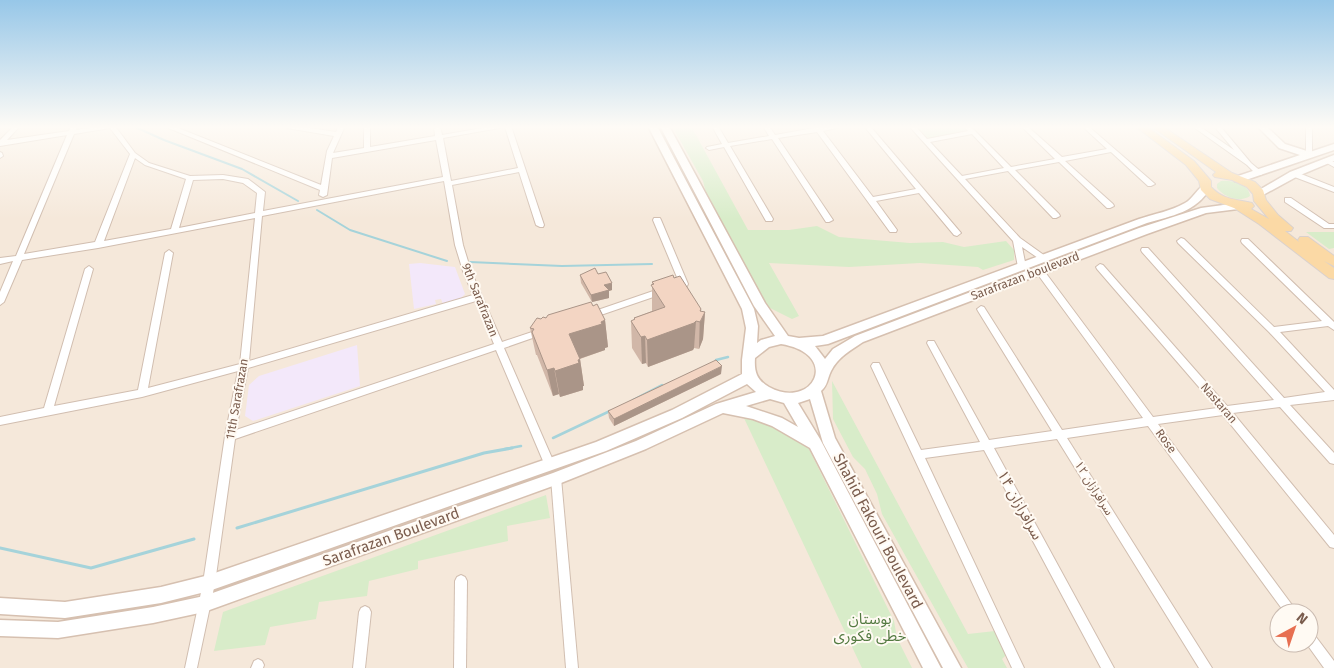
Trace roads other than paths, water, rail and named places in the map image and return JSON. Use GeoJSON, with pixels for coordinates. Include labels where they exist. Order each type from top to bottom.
{"type":"FeatureCollection","features":[{"type":"Feature","properties":{"kind":"main road"},"geometry":{"type":"LineString","coordinates":[[668,157],[748,309],[752,326],[748,366],[750,376],[760,388],[769,394],[788,398],[802,397],[814,390],[822,381],[824,370],[820,358],[811,348],[800,342],[784,339],[763,343],[750,355]]}},
{"type":"Feature","properties":{"kind":"main road"},"geometry":{"type":"LineString","coordinates":[[681,157],[760,306],[784,339]]}},
{"type":"Feature","properties":{"kind":"main road"},"geometry":{"type":"LineString","coordinates":[[1182,157],[1190,163],[1205,184],[1222,201],[1238,206],[1263,221],[1334,275]]}},
{"type":"Feature","properties":{"kind":"main road"},"geometry":{"type":"LineString","coordinates":[[1203,157],[1233,177],[1251,185],[1274,218],[1334,262]]}},
{"type":"Feature","properties":{"kind":"main road"},"geometry":{"type":"LineString","coordinates":[[1278,157],[1280,165]]}},
{"type":"Feature","properties":{"kind":"main road"},"geometry":{"type":"LineString","coordinates":[[1205,184],[1213,176],[1233,177],[1259,173],[1303,157]]}},
{"type":"Feature","properties":{"kind":"main road"},"geometry":{"type":"LineString","coordinates":[[1238,206],[1252,206],[1259,197],[1294,174],[1332,161]]}},
{"type":"Feature","properties":{"kind":"main road","name":"Sarafrazan boulevard"},"geometry":{"type":"LineString","coordinates":[[800,342],[824,342],[1196,202],[1202,196],[1205,184]]}},
{"type":"Feature","properties":{"kind":"main road","name":"Sarafrazan boulevard"},"geometry":{"type":"LineString","coordinates":[[824,370],[838,352],[859,339],[1142,231],[1205,210],[1238,206]]}},
{"type":"Feature","properties":{"kind":"main road","name":"Sarafrazan Boulevard"},"geometry":{"type":"LineString","coordinates":[[0,628],[58,630],[153,616],[204,604],[553,472],[723,392],[750,376]]}},
{"type":"Feature","properties":{"kind":"main road","name":"Shahid Fakouri Boulevard"},"geometry":{"type":"LineString","coordinates":[[814,390],[828,439],[952,668]]}},
{"type":"Feature","properties":{"kind":"main road","name":"Sarafrazan Boulevard"},"geometry":{"type":"LineString","coordinates":[[0,606],[65,610],[161,595],[209,583],[641,445],[721,408],[769,394]]}},
{"type":"Feature","properties":{"kind":"main road","name":"Shahid Fakouri Boulevard"},"geometry":{"type":"LineString","coordinates":[[788,398],[815,443],[932,668]]}},
{"type":"Feature","properties":{"kind":"main road"},"geometry":{"type":"LineString","coordinates":[[721,408],[754,413],[777,422],[815,443]]}},
{"type":"Feature","properties":{"kind":"street"},"geometry":{"type":"LineString","coordinates":[[0,302],[61,157]]}},
{"type":"Feature","properties":{"kind":"street"},"geometry":{"type":"LineString","coordinates":[[98,245],[132,157]]}},
{"type":"Feature","properties":{"kind":"street"},"geometry":{"type":"LineString","coordinates":[[137,157],[147,164],[190,178],[174,231]]}},
{"type":"Feature","properties":{"kind":"street"},"geometry":{"type":"LineString","coordinates":[[245,157],[324,189]]}},
{"type":"Feature","properties":{"kind":"street"},"geometry":{"type":"LineString","coordinates":[[323,202],[330,157]]}},
{"type":"Feature","properties":{"kind":"street","name":"9th Sarafrazan"},"geometry":{"type":"LineString","coordinates":[[443,157],[459,245],[467,271],[553,472]]}},
{"type":"Feature","properties":{"kind":"street"},"geometry":{"type":"LineString","coordinates":[[518,157],[540,226]]}},
{"type":"Feature","properties":{"kind":"street"},"geometry":{"type":"LineString","coordinates":[[733,157],[770,219]]}},
{"type":"Feature","properties":{"kind":"street"},"geometry":{"type":"LineString","coordinates":[[787,157],[829,220]]}},
{"type":"Feature","properties":{"kind":"street"},"geometry":{"type":"LineString","coordinates":[[840,157],[893,230]]}},
{"type":"Feature","properties":{"kind":"street"},"geometry":{"type":"LineString","coordinates":[[894,157],[956,233]]}},
{"type":"Feature","properties":{"kind":"street"},"geometry":{"type":"LineString","coordinates":[[940,157],[1017,240],[1044,258]]}},
{"type":"Feature","properties":{"kind":"street"},"geometry":{"type":"LineString","coordinates":[[998,157],[1056,216]]}},
{"type":"Feature","properties":{"kind":"street"},"geometry":{"type":"LineString","coordinates":[[1058,157],[1110,206]]}},
{"type":"Feature","properties":{"kind":"street"},"geometry":{"type":"LineString","coordinates":[[960,178],[1076,157]]}},
{"type":"Feature","properties":{"kind":"street"},"geometry":{"type":"LineString","coordinates":[[1121,157],[1151,184]]}},
{"type":"Feature","properties":{"kind":"street"},"geometry":{"type":"LineString","coordinates":[[1239,157],[1259,173]]}},
{"type":"Feature","properties":{"kind":"street"},"geometry":{"type":"LineString","coordinates":[[1243,157],[1249,164]]}},
{"type":"Feature","properties":{"kind":"street"},"geometry":{"type":"LineString","coordinates":[[0,262],[323,202],[522,169]]}},
{"type":"Feature","properties":{"kind":"street"},"geometry":{"type":"LineString","coordinates":[[1294,174],[1334,190]]}},
{"type":"Feature","properties":{"kind":"street","name":"11th Sarafrazan"},"geometry":{"type":"LineString","coordinates":[[190,178],[223,177],[245,181],[261,192],[244,366],[230,436],[209,583],[191,668]]}},
{"type":"Feature","properties":{"kind":"street"},"geometry":{"type":"LineString","coordinates":[[871,200],[922,190]]}},
{"type":"Feature","properties":{"kind":"street"},"geometry":{"type":"LineString","coordinates":[[1288,200],[1327,226],[1334,226]]}},
{"type":"Feature","properties":{"kind":"street"},"geometry":{"type":"LineString","coordinates":[[582,318],[684,284],[657,220]]}},
{"type":"Feature","properties":{"kind":"street"},"geometry":{"type":"LineString","coordinates":[[1017,240],[1022,267]]}},
{"type":"Feature","properties":{"kind":"street"},"geometry":{"type":"LineString","coordinates":[[1181,240],[1272,330],[1334,395]]}},
{"type":"Feature","properties":{"kind":"street"},"geometry":{"type":"LineString","coordinates":[[1245,241],[1332,325]]}},
{"type":"Feature","properties":{"kind":"street"},"geometry":{"type":"LineString","coordinates":[[1145,250],[1334,460]]}},
{"type":"Feature","properties":{"kind":"street"},"geometry":{"type":"LineString","coordinates":[[142,393],[169,254]]}},
{"type":"Feature","properties":{"kind":"street","name":"Nastaran"},"geometry":{"type":"LineString","coordinates":[[1100,267],[1225,411],[1334,542]]}},
{"type":"Feature","properties":{"kind":"street"},"geometry":{"type":"LineString","coordinates":[[48,411],[89,269]]}},
{"type":"Feature","properties":{"kind":"street","name":"Rose"},"geometry":{"type":"LineString","coordinates":[[1039,270],[1285,603]]}},
{"type":"Feature","properties":{"kind":"street"},"geometry":{"type":"LineString","coordinates":[[0,421],[142,393],[244,366],[478,297]]}},
{"type":"Feature","properties":{"kind":"street","name":"سرافرازان ۱۲"},"geometry":{"type":"LineString","coordinates":[[981,309],[1206,668]]}},
{"type":"Feature","properties":{"kind":"street"},"geometry":{"type":"LineString","coordinates":[[1272,330],[1332,325]]}},
{"type":"Feature","properties":{"kind":"street"},"geometry":{"type":"LineString","coordinates":[[230,436],[546,330]]}},
{"type":"Feature","properties":{"kind":"street","name":"سرافرازان ۱۴"},"geometry":{"type":"LineString","coordinates":[[931,343],[1108,668]]}},
{"type":"Feature","properties":{"kind":"street"},"geometry":{"type":"LineString","coordinates":[[876,366],[1018,668]]}},
{"type":"Feature","properties":{"kind":"street"},"geometry":{"type":"LineString","coordinates":[[918,455],[1225,411],[1281,401],[1334,395]]}},
{"type":"Feature","properties":{"kind":"street"},"geometry":{"type":"LineString","coordinates":[[553,472],[572,668]]}},
{"type":"Feature","properties":{"kind":"street"},"geometry":{"type":"LineString","coordinates":[[460,668],[461,581]]}},
{"type":"Feature","properties":{"kind":"street"},"geometry":{"type":"LineString","coordinates":[[359,668],[365,612]]}},
{"type":"Feature","properties":{"kind":"street"},"geometry":{"type":"LineString","coordinates":[[1319,650],[1332,668]]}},
{"type":"Feature","properties":{"kind":"waterway"},"geometry":{"type":"LineString","coordinates":[[210,157],[242,169],[298,201]]}},
{"type":"Feature","properties":{"kind":"waterway"},"geometry":{"type":"LineString","coordinates":[[317,210],[350,230],[447,261]]}},
{"type":"Feature","properties":{"kind":"waterway"},"geometry":{"type":"LineString","coordinates":[[470,262],[562,266],[652,264]]}},
{"type":"Feature","properties":{"kind":"waterway"},"geometry":{"type":"LineString","coordinates":[[716,360],[728,357]]}},
{"type":"Feature","properties":{"kind":"waterway"},"geometry":{"type":"LineString","coordinates":[[633,400],[662,385]]}},
{"type":"Feature","properties":{"kind":"waterway"},"geometry":{"type":"LineString","coordinates":[[553,438],[610,411]]}},
{"type":"Feature","properties":{"kind":"waterway"},"geometry":{"type":"LineString","coordinates":[[505,449],[521,446]]}},
{"type":"Feature","properties":{"kind":"waterway"},"geometry":{"type":"LineString","coordinates":[[237,528],[484,453],[512,448]]}},
{"type":"Feature","properties":{"kind":"waterway"},"geometry":{"type":"LineString","coordinates":[[0,548],[91,568],[194,539]]}},
{"type":"Feature","properties":{"kind":"park label","name":"بوستان خطی فکوری"},"geometry":{"type":"Point","coordinates":[870,628]}}]}
